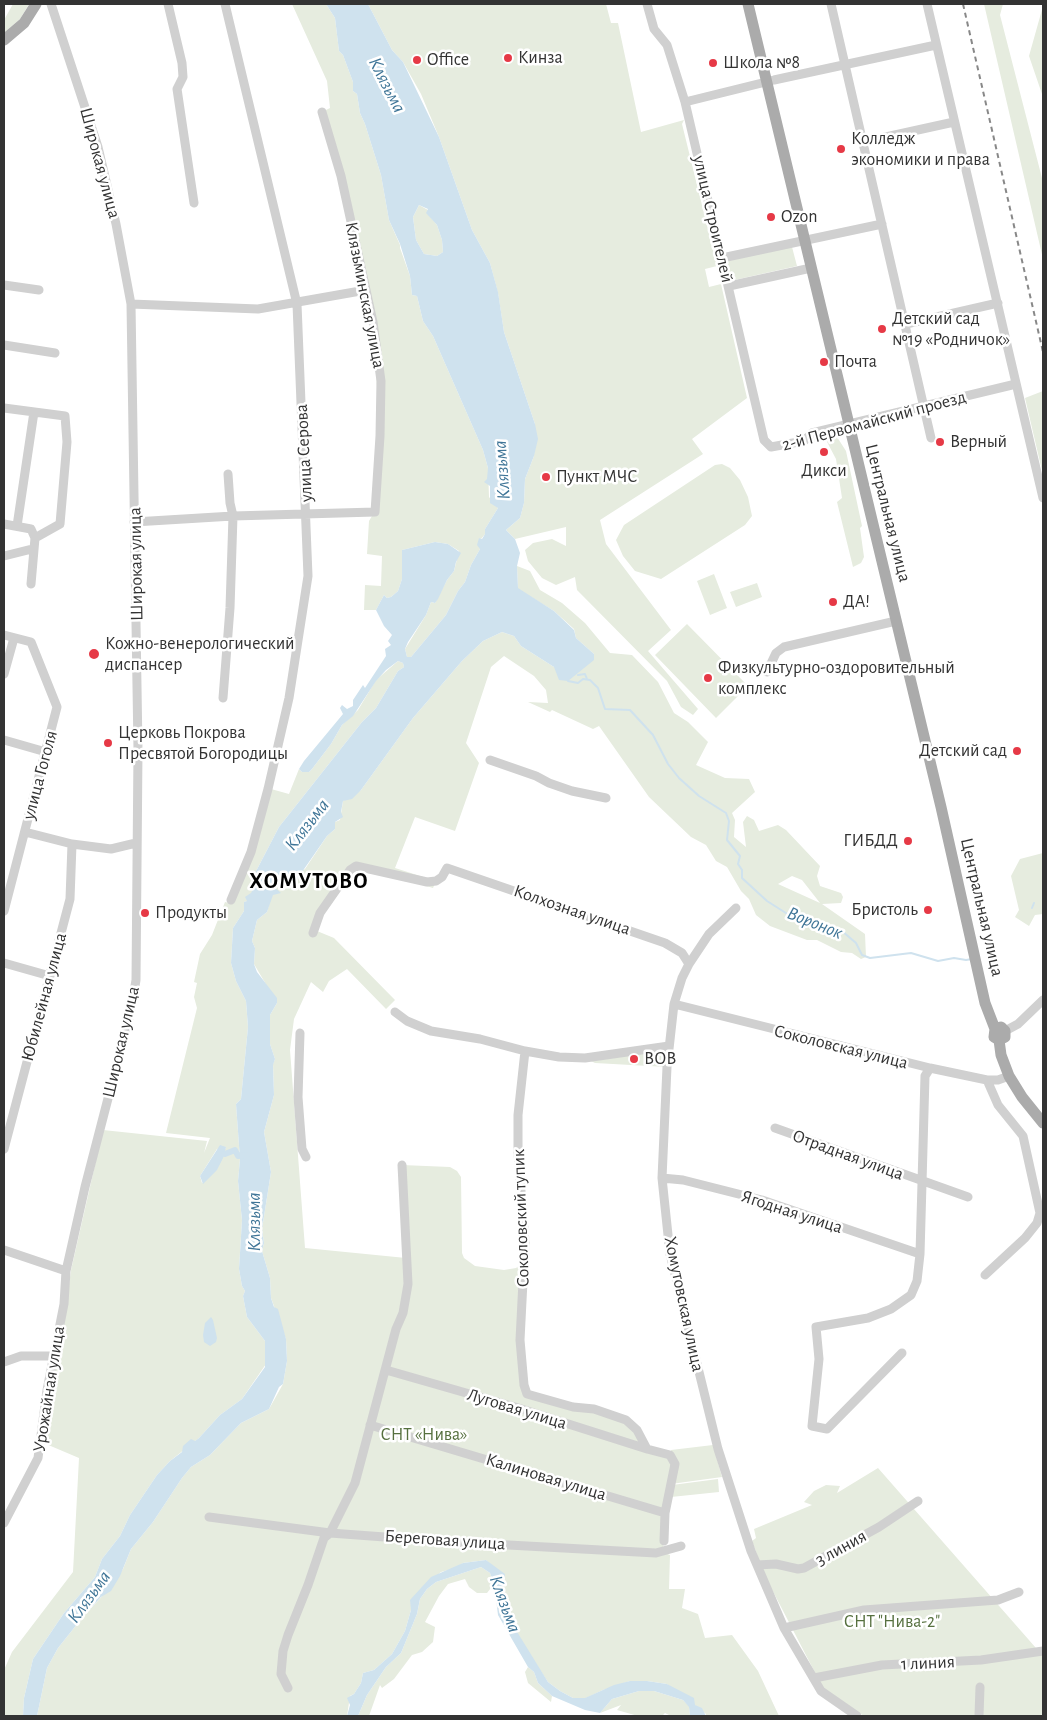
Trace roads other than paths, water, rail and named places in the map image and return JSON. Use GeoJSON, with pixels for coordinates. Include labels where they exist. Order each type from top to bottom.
{"type":"FeatureCollection","features":[{"type":"Feature","properties":{"kind":"main road"},"geometry":{"type":"LineString","coordinates":[[4,40],[24,23],[36,4]]}},
{"type":"Feature","properties":{"kind":"main road","name":"Центральная улица"},"geometry":{"type":"LineString","coordinates":[[748,4],[976,958],[985,1003],[1000,1033],[1001,1055],[1009,1076],[1043,1123]]}},
{"type":"Feature","properties":{"kind":"street","name":"Широкая улица"},"geometry":{"type":"LineString","coordinates":[[51,4],[98,147],[116,224],[131,304],[138,750],[136,980],[131,1010],[85,1187],[66,1274]]}},
{"type":"Feature","properties":{"kind":"street"},"geometry":{"type":"LineString","coordinates":[[168,4],[182,63],[183,77],[177,89],[194,203]]}},
{"type":"Feature","properties":{"kind":"street","name":"улица Серова"},"geometry":{"type":"LineString","coordinates":[[225,4],[297,304],[308,576],[289,698],[251,852],[231,900]]}},
{"type":"Feature","properties":{"kind":"street","name":"улица Строителей"},"geometry":{"type":"LineString","coordinates":[[647,4],[654,29],[667,45],[685,102],[764,440]]}},
{"type":"Feature","properties":{"kind":"street"},"geometry":{"type":"LineString","coordinates":[[831,4],[931,438]]}},
{"type":"Feature","properties":{"kind":"street"},"geometry":{"type":"LineString","coordinates":[[927,4],[1043,498]]}},
{"type":"Feature","properties":{"kind":"street"},"geometry":{"type":"LineString","coordinates":[[685,102],[936,45]]}},
{"type":"Feature","properties":{"kind":"street","name":"Клязьминская улица"},"geometry":{"type":"LineString","coordinates":[[307,515],[375,512],[380,436],[380,381],[373,322],[341,176],[322,112]]}},
{"type":"Feature","properties":{"kind":"street"},"geometry":{"type":"LineString","coordinates":[[863,142],[954,122]]}},
{"type":"Feature","properties":{"kind":"street"},"geometry":{"type":"LineString","coordinates":[[722,258],[882,224]]}},
{"type":"Feature","properties":{"kind":"street"},"geometry":{"type":"LineString","coordinates":[[729,286],[811,268]]}},
{"type":"Feature","properties":{"kind":"street"},"geometry":{"type":"LineString","coordinates":[[4,285],[39,290]]}},
{"type":"Feature","properties":{"kind":"street"},"geometry":{"type":"LineString","coordinates":[[131,304],[258,309],[297,304],[366,290]]}},
{"type":"Feature","properties":{"kind":"street"},"geometry":{"type":"LineString","coordinates":[[906,324],[998,303]]}},
{"type":"Feature","properties":{"kind":"street"},"geometry":{"type":"LineString","coordinates":[[4,345],[55,353]]}},
{"type":"Feature","properties":{"kind":"street","name":"2-й Первомайский проезд"},"geometry":{"type":"LineString","coordinates":[[764,440],[771,447],[804,441],[812,433],[1016,384]]}},
{"type":"Feature","properties":{"kind":"street"},"geometry":{"type":"LineString","coordinates":[[4,408],[65,416],[67,442],[60,524],[33,534],[17,526],[4,524]]}},
{"type":"Feature","properties":{"kind":"street"},"geometry":{"type":"LineString","coordinates":[[17,526],[34,412]]}},
{"type":"Feature","properties":{"kind":"street"},"geometry":{"type":"LineString","coordinates":[[223,698],[230,608],[233,516],[228,474]]}},
{"type":"Feature","properties":{"kind":"street"},"geometry":{"type":"LineString","coordinates":[[134,522],[233,516],[307,515]]}},
{"type":"Feature","properties":{"kind":"street"},"geometry":{"type":"LineString","coordinates":[[31,584],[33,534]]}},
{"type":"Feature","properties":{"kind":"street"},"geometry":{"type":"LineString","coordinates":[[4,556],[32,549]]}},
{"type":"Feature","properties":{"kind":"street"},"geometry":{"type":"LineString","coordinates":[[767,672],[776,653],[784,647],[896,621]]}},
{"type":"Feature","properties":{"kind":"street"},"geometry":{"type":"LineString","coordinates":[[4,635],[14,638],[4,674]]}},
{"type":"Feature","properties":{"kind":"street","name":"улица Гоголя"},"geometry":{"type":"LineString","coordinates":[[4,911],[57,707],[31,642],[14,638]]}},
{"type":"Feature","properties":{"kind":"street"},"geometry":{"type":"LineString","coordinates":[[4,740],[46,752]]}},
{"type":"Feature","properties":{"kind":"street"},"geometry":{"type":"LineString","coordinates":[[490,760],[572,791],[606,798]]}},
{"type":"Feature","properties":{"kind":"street"},"geometry":{"type":"LineString","coordinates":[[25,832],[72,844],[111,849],[136,843]]}},
{"type":"Feature","properties":{"kind":"street","name":"Юбилейная улица"},"geometry":{"type":"LineString","coordinates":[[4,1149],[70,899],[72,844]]}},
{"type":"Feature","properties":{"kind":"street","name":"Колхозная улица"},"geometry":{"type":"LineString","coordinates":[[313,933],[320,913],[350,870],[356,866],[427,882],[436,881],[442,877],[447,868],[665,943],[682,953],[689,964]]}},
{"type":"Feature","properties":{"kind":"street","name":"Хомутовская улица"},"geometry":{"type":"LineString","coordinates":[[736,908],[709,934],[689,964],[682,978],[674,1004],[669,1046],[662,1178],[670,1254],[718,1449],[757,1565],[784,1628],[821,1691],[857,1716]]}},
{"type":"Feature","properties":{"kind":"street"},"geometry":{"type":"LineString","coordinates":[[4,963],[50,976]]}},
{"type":"Feature","properties":{"kind":"street"},"geometry":{"type":"LineString","coordinates":[[1000,1033],[1018,1024],[1043,1000]]}},
{"type":"Feature","properties":{"kind":"street","name":"Соколовская улица"},"geometry":{"type":"LineString","coordinates":[[674,1004],[930,1068],[986,1080],[998,1080],[1009,1076]]}},
{"type":"Feature","properties":{"kind":"street"},"geometry":{"type":"LineString","coordinates":[[395,1012],[406,1022],[431,1031],[480,1039],[525,1051],[559,1057],[585,1058],[669,1046]]}},
{"type":"Feature","properties":{"kind":"street"},"geometry":{"type":"LineString","coordinates":[[300,1033],[298,1097],[302,1149],[306,1157]]}},
{"type":"Feature","properties":{"kind":"street","name":"Соколовский тупик"},"geometry":{"type":"LineString","coordinates":[[525,1051],[518,1115],[518,1153],[525,1242],[520,1340],[524,1385],[527,1394],[573,1407],[594,1409],[626,1420],[637,1430],[647,1449]]}},
{"type":"Feature","properties":{"kind":"street","name":"Отрадная улица"},"geometry":{"type":"LineString","coordinates":[[902,1353],[828,1429],[812,1426],[819,1359],[816,1327],[868,1318],[891,1309],[911,1296],[917,1281],[920,1254],[926,1076],[930,1068]]}},
{"type":"Feature","properties":{"kind":"street"},"geometry":{"type":"LineString","coordinates":[[985,1275],[1025,1238],[1037,1223],[1040,1213],[1023,1136],[998,1105],[986,1080]]}},
{"type":"Feature","properties":{"kind":"street","name":"Отрадная улица"},"geometry":{"type":"LineString","coordinates":[[775,1128],[968,1197]]}},
{"type":"Feature","properties":{"kind":"street"},"geometry":{"type":"LineString","coordinates":[[288,1688],[281,1674],[283,1651],[324,1538],[330,1533],[355,1483],[405,1304],[408,1284],[402,1165]]}},
{"type":"Feature","properties":{"kind":"street","name":"Ягодная улица"},"geometry":{"type":"LineString","coordinates":[[662,1178],[683,1180],[762,1200],[920,1254]]}},
{"type":"Feature","properties":{"kind":"street"},"geometry":{"type":"LineString","coordinates":[[4,1250],[66,1274]]}},
{"type":"Feature","properties":{"kind":"street","name":"Урожайная улица"},"geometry":{"type":"LineString","coordinates":[[4,1523],[38,1458],[66,1274]]}},
{"type":"Feature","properties":{"kind":"street"},"geometry":{"type":"LineString","coordinates":[[4,1362],[21,1356],[54,1356]]}},
{"type":"Feature","properties":{"kind":"street","name":"Луговая улица"},"geometry":{"type":"LineString","coordinates":[[386,1370],[515,1407],[670,1455],[675,1464],[665,1514]]}},
{"type":"Feature","properties":{"kind":"street","name":"Калиновая улица"},"geometry":{"type":"LineString","coordinates":[[370,1425],[665,1514]]}},
{"type":"Feature","properties":{"kind":"street","name":"3 линия"},"geometry":{"type":"LineString","coordinates":[[757,1565],[776,1564],[798,1569],[804,1568],[872,1531],[918,1501]]}},
{"type":"Feature","properties":{"kind":"street"},"geometry":{"type":"LineString","coordinates":[[664,1541],[665,1514]]}},
{"type":"Feature","properties":{"kind":"street","name":"Береговая улица"},"geometry":{"type":"LineString","coordinates":[[209,1517],[330,1533],[656,1553],[681,1546]]}},
{"type":"Feature","properties":{"kind":"street"},"geometry":{"type":"LineString","coordinates":[[784,1628],[864,1610],[998,1600],[1019,1592]]}},
{"type":"Feature","properties":{"kind":"street","name":"1 линия"},"geometry":{"type":"LineString","coordinates":[[814,1678],[882,1665],[981,1660],[1043,1651]]}},
{"type":"Feature","properties":{"kind":"street"},"geometry":{"type":"LineString","coordinates":[[979,1716],[980,1688]]}},
{"type":"Feature","properties":{"kind":"water","name":"Клязьма"},"geometry":{"type":"Polygon","coordinates":[[[326,4],[368,4],[392,50],[403,62],[439,137],[472,230],[490,263],[498,292],[504,332],[535,424],[538,439],[525,479],[524,503],[520,518],[506,530],[515,539],[520,553],[517,566],[518,588],[554,611],[574,630],[576,638],[594,654],[594,660],[568,681],[559,680],[554,667],[521,646],[514,636],[502,632],[483,641],[462,661],[413,718],[361,790],[352,799],[343,801],[341,812],[343,817],[335,822],[335,829],[327,836],[293,885],[284,881],[274,887],[281,893],[273,895],[267,912],[257,920],[252,941],[255,948],[254,964],[257,972],[277,998],[277,1003],[270,1015],[270,1044],[275,1059],[273,1065],[274,1095],[264,1132],[271,1172],[262,1229],[264,1243],[262,1251],[270,1278],[271,1298],[274,1307],[278,1309],[286,1339],[287,1361],[283,1384],[279,1387],[269,1409],[241,1423],[210,1455],[191,1467],[182,1478],[153,1522],[131,1549],[120,1576],[111,1591],[101,1597],[58,1648],[47,1668],[37,1716],[23,1716],[24,1698],[33,1659],[64,1613],[95,1577],[102,1559],[120,1536],[130,1515],[157,1475],[170,1461],[182,1452],[183,1446],[191,1439],[195,1441],[199,1438],[220,1415],[242,1399],[265,1367],[265,1341],[247,1317],[243,1296],[245,1291],[242,1286],[239,1269],[242,1220],[238,1181],[240,1159],[236,1104],[241,1099],[248,1027],[246,1001],[236,981],[231,963],[233,928],[244,911],[244,902],[247,901],[245,897],[251,893],[255,886],[253,877],[279,827],[362,722],[376,708],[398,671],[404,667],[403,663],[398,661],[386,670],[376,681],[353,716],[342,725],[331,744],[312,769],[309,772],[302,772],[299,769],[343,714],[340,708],[342,705],[347,709],[353,706],[353,700],[363,685],[365,688],[386,656],[385,649],[391,645],[388,641],[392,635],[384,626],[376,610],[384,595],[387,598],[391,597],[398,591],[402,579],[402,550],[435,542],[448,544],[461,553],[454,571],[447,580],[438,599],[435,603],[431,602],[426,615],[408,642],[405,649],[407,657],[411,657],[446,615],[458,591],[465,582],[471,565],[480,549],[477,545],[479,538],[482,539],[485,529],[498,508],[490,503],[490,486],[484,482],[487,479],[488,468],[483,450],[433,336],[423,321],[417,296],[412,295],[410,276],[400,244],[389,220],[381,175],[360,113],[357,94],[353,91],[353,82],[343,55],[339,51],[335,18],[326,4]],[[419,205],[413,217],[416,240],[424,254],[437,256],[443,252],[442,240],[437,225],[426,213],[428,209],[419,205]]]}},
{"type":"Feature","properties":{"kind":"water"},"geometry":{"type":"Polygon","coordinates":[[[220,1145],[226,1147],[224,1156],[217,1170],[203,1184],[200,1176],[220,1145]]]}},
{"type":"Feature","properties":{"kind":"water"},"geometry":{"type":"Polygon","coordinates":[[[211,1317],[217,1338],[216,1342],[210,1346],[204,1342],[203,1335],[205,1323],[211,1317]]]}},
{"type":"Feature","properties":{"kind":"water","name":"Клязьма"},"geometry":{"type":"Polygon","coordinates":[[[486,1560],[505,1574],[503,1587],[511,1622],[548,1682],[560,1691],[573,1698],[585,1698],[614,1685],[630,1681],[667,1684],[694,1698],[695,1705],[702,1708],[706,1716],[690,1716],[689,1707],[683,1700],[654,1691],[639,1691],[612,1699],[600,1713],[585,1710],[552,1696],[538,1683],[534,1672],[528,1667],[498,1615],[494,1584],[490,1573],[481,1567],[436,1582],[427,1589],[420,1599],[417,1614],[401,1653],[386,1667],[367,1695],[358,1716],[347,1716],[350,1705],[347,1698],[354,1694],[361,1683],[363,1673],[374,1670],[392,1654],[405,1631],[411,1610],[410,1600],[431,1577],[463,1563],[486,1560]]]}},
{"type":"Feature","properties":{"kind":"waterway","name":"Воронок"},"geometry":{"type":"LineString","coordinates":[[578,675],[585,674],[587,679]]}},
{"type":"Feature","properties":{"kind":"waterway","name":"Воронок"},"geometry":{"type":"LineString","coordinates":[[568,681],[578,683],[583,679],[590,680],[598,688],[605,709],[630,710],[653,735],[668,764],[679,778],[699,796],[726,813],[729,821],[727,840],[740,856],[738,864],[742,870],[742,878],[767,901],[800,922],[818,923],[842,931],[856,943],[862,955],[870,958],[911,953],[938,961],[954,958],[972,959]]}},
{"type":"Feature","properties":{"kind":"waterway","name":"Воронок"},"geometry":{"type":"LineString","coordinates":[[1032,908],[1034,903]]}},
{"type":"Feature","properties":{"kind":"waterway"},"geometry":{"type":"LineString","coordinates":[[225,1154],[235,1150],[238,1156],[247,1155]]}},
{"type":"Feature","properties":{"kind":"railway"},"geometry":{"type":"LineString","coordinates":[[963,4],[1043,352]]}},
{"type":"Feature","properties":{"kind":"place","name":"Кинза"},"geometry":{"type":"Point","coordinates":[508,58]}},
{"type":"Feature","properties":{"kind":"place","name":"Office"},"geometry":{"type":"Point","coordinates":[417,60]}},
{"type":"Feature","properties":{"kind":"place","name":"Школа №8"},"geometry":{"type":"Point","coordinates":[713,63]}},
{"type":"Feature","properties":{"kind":"place","name":"Колледж экономики и права"},"geometry":{"type":"Point","coordinates":[841,149]}},
{"type":"Feature","properties":{"kind":"place","name":"Ozon"},"geometry":{"type":"Point","coordinates":[771,217]}},
{"type":"Feature","properties":{"kind":"place","name":"Детский сад №19 «Родничок»"},"geometry":{"type":"Point","coordinates":[882,329]}},
{"type":"Feature","properties":{"kind":"place","name":"Почта"},"geometry":{"type":"Point","coordinates":[824,362]}},
{"type":"Feature","properties":{"kind":"place","name":"Верный"},"geometry":{"type":"Point","coordinates":[940,442]}},
{"type":"Feature","properties":{"kind":"place","name":"Дикси"},"geometry":{"type":"Point","coordinates":[824,452]}},
{"type":"Feature","properties":{"kind":"place","name":"Пункт МЧС"},"geometry":{"type":"Point","coordinates":[546,477]}},
{"type":"Feature","properties":{"kind":"place","name":"ДА!"},"geometry":{"type":"Point","coordinates":[833,602]}},
{"type":"Feature","properties":{"kind":"place","name":"Кожно-венерологический диспансер"},"geometry":{"type":"Point","coordinates":[94,654]}},
{"type":"Feature","properties":{"kind":"place","name":"Физкультурно-оздоровительный комплекс"},"geometry":{"type":"Point","coordinates":[708,678]}},
{"type":"Feature","properties":{"kind":"place","name":"Церковь Покрова Пресвятой Богородицы"},"geometry":{"type":"Point","coordinates":[108,743]}},
{"type":"Feature","properties":{"kind":"place","name":"Детский сад"},"geometry":{"type":"Point","coordinates":[1017,751]}},
{"type":"Feature","properties":{"kind":"place","name":"ГИБДД"},"geometry":{"type":"Point","coordinates":[908,841]}},
{"type":"Feature","properties":{"kind":"place","name":"Бристоль"},"geometry":{"type":"Point","coordinates":[928,910]}},
{"type":"Feature","properties":{"kind":"place","name":"Продукты"},"geometry":{"type":"Point","coordinates":[145,913]}},
{"type":"Feature","properties":{"kind":"place","name":"ВОВ"},"geometry":{"type":"Point","coordinates":[634,1059]}},
{"type":"Feature","properties":{"kind":"district","name":"ХОМУТОВО"},"geometry":{"type":"Point","coordinates":[309,881]}},
{"type":"Feature","properties":{"kind":"park label","name":"СНТ «Нива»"},"geometry":{"type":"Point","coordinates":[424,1435]}},
{"type":"Feature","properties":{"kind":"park label","name":"СНТ \"Нива-2\""},"geometry":{"type":"Point","coordinates":[892,1622]}}]}
